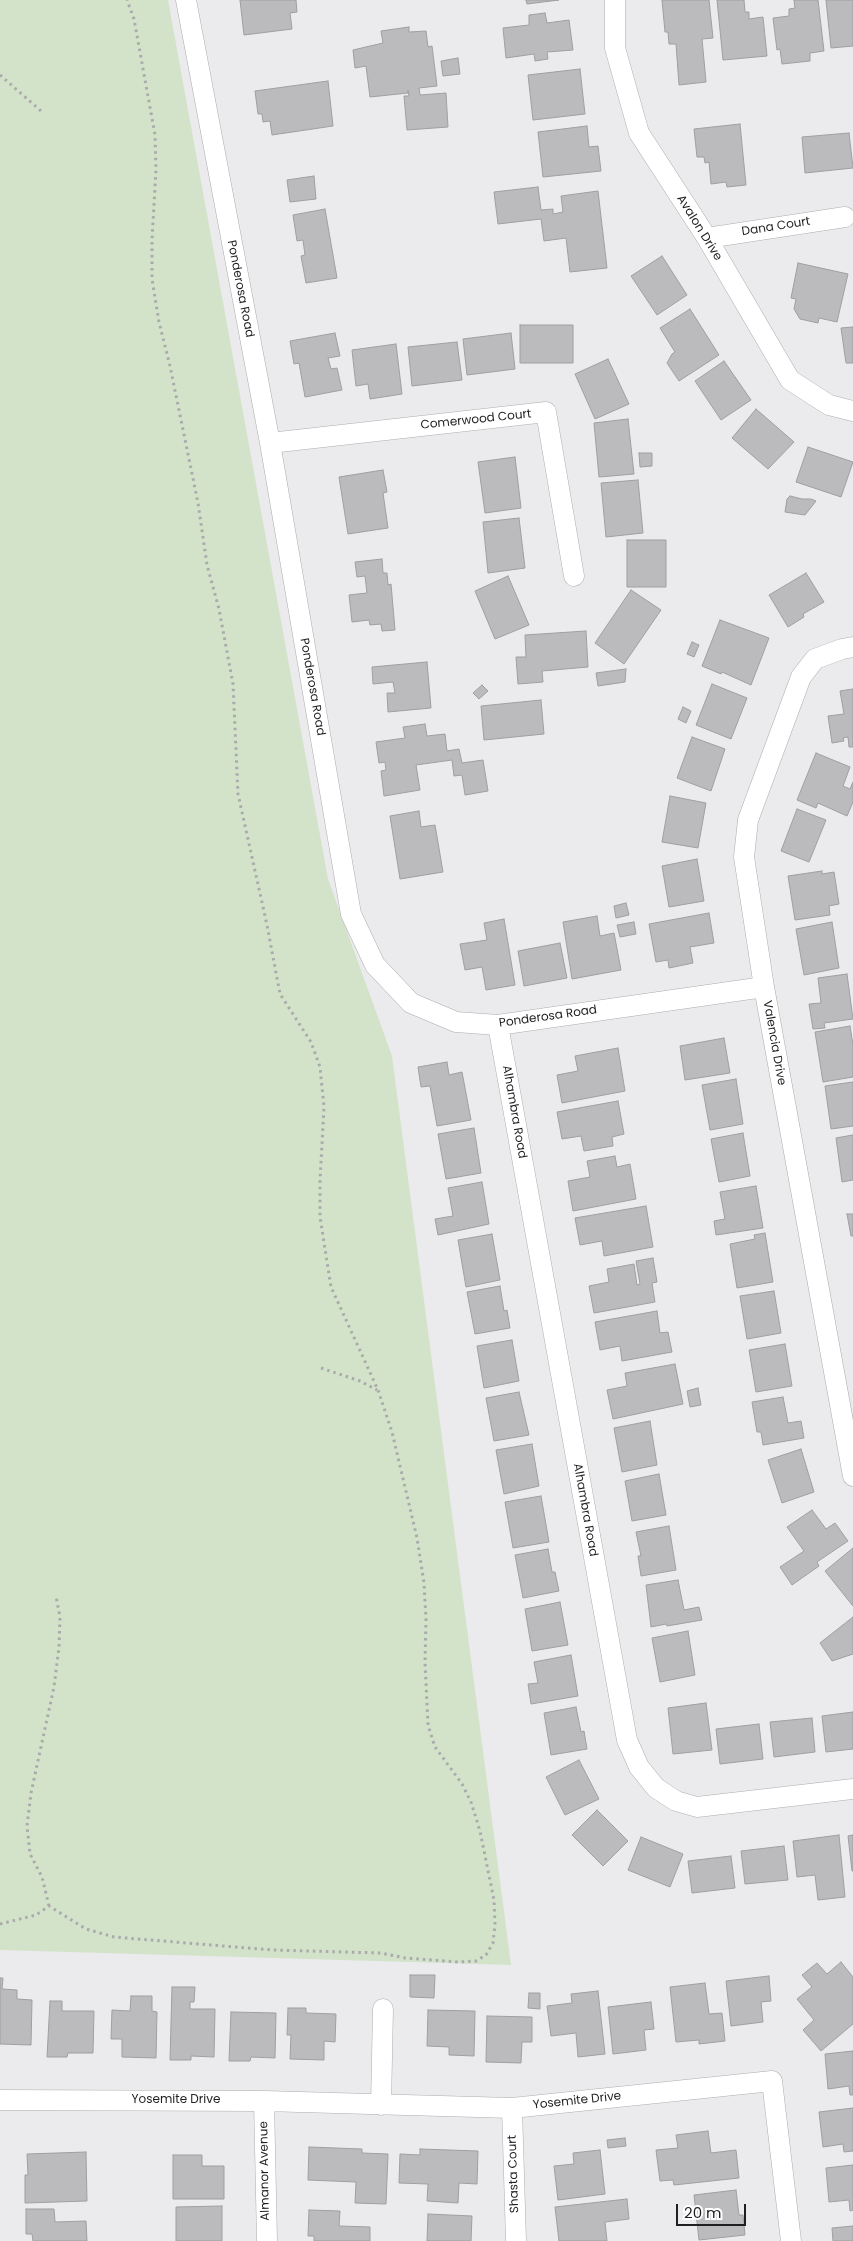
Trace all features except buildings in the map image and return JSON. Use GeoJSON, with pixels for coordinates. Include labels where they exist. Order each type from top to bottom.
{"type":"FeatureCollection","features":[{"type":"Feature","properties":{"kind":"street","name":"Ponderosa Road"},"geometry":{"type":"LineString","coordinates":[[186,0],[270,443],[351,914],[375,965],[412,1003],[456,1022],[498,1025],[764,987]]}},
{"type":"Feature","properties":{"kind":"street","name":"Avalon Drive"},"geometry":{"type":"LineString","coordinates":[[615,0],[614,48],[639,133],[707,238],[790,380],[829,405],[853,411]]}},
{"type":"Feature","properties":{"kind":"street","name":"Dana Court"},"geometry":{"type":"LineString","coordinates":[[707,238],[845,217]]}},
{"type":"Feature","properties":{"kind":"street","name":"Comerwood Court"},"geometry":{"type":"LineString","coordinates":[[270,443],[546,412],[574,576]]}},
{"type":"Feature","properties":{"kind":"street","name":"Valencia Drive"},"geometry":{"type":"LineString","coordinates":[[853,647],[815,658],[801,677],[748,820],[744,857],[764,987],[853,1476]]}},
{"type":"Feature","properties":{"kind":"street","name":"Alhambra Road"},"geometry":{"type":"LineString","coordinates":[[498,1025],[627,1740],[636,1760],[656,1788],[676,1801],[697,1807],[853,1789]]}},
{"type":"Feature","properties":{"kind":"street"},"geometry":{"type":"LineString","coordinates":[[382,2104],[383,2009]]}},
{"type":"Feature","properties":{"kind":"street","name":"Yosemite Drive"},"geometry":{"type":"LineString","coordinates":[[0,2100],[264,2101],[512,2108],[772,2081],[791,2241]]}},
{"type":"Feature","properties":{"kind":"street","name":"Almanor Avenue"},"geometry":{"type":"LineString","coordinates":[[264,2101],[267,2241]]}},
{"type":"Feature","properties":{"kind":"street","name":"Shasta Court"},"geometry":{"type":"LineString","coordinates":[[512,2108],[516,2241]]}},
{"type":"Feature","properties":{"kind":"path"},"geometry":{"type":"LineString","coordinates":[[56,1596],[60,1617],[58,1655],[47,1723],[31,1793],[27,1826],[30,1854],[42,1877],[49,1906],[86,1929],[114,1937],[272,1950],[381,1953],[434,1961],[476,1961],[486,1955],[493,1943],[495,1924],[494,1900],[480,1831],[471,1802],[462,1784],[435,1748],[428,1726],[424,1583],[403,1476],[392,1432],[378,1390],[331,1288],[320,1217],[324,1107],[320,1067],[311,1042],[280,994],[238,794],[233,684],[219,609],[206,564],[198,503],[159,322],[152,278],[156,170],[155,134],[134,20],[127,0]]}},
{"type":"Feature","properties":{"kind":"path"},"geometry":{"type":"LineString","coordinates":[[0,75],[41,111]]}},
{"type":"Feature","properties":{"kind":"path"},"geometry":{"type":"LineString","coordinates":[[322,1368],[360,1381],[378,1390]]}},
{"type":"Feature","properties":{"kind":"path"},"geometry":{"type":"LineString","coordinates":[[0,1924],[36,1915],[49,1906]]}},
{"type":"Feature","properties":{"kind":"green space"},"geometry":{"type":"Polygon","coordinates":[[[0,0],[168,0],[328,879],[392,1056],[511,1965],[0,1950],[0,0]]]}}]}
